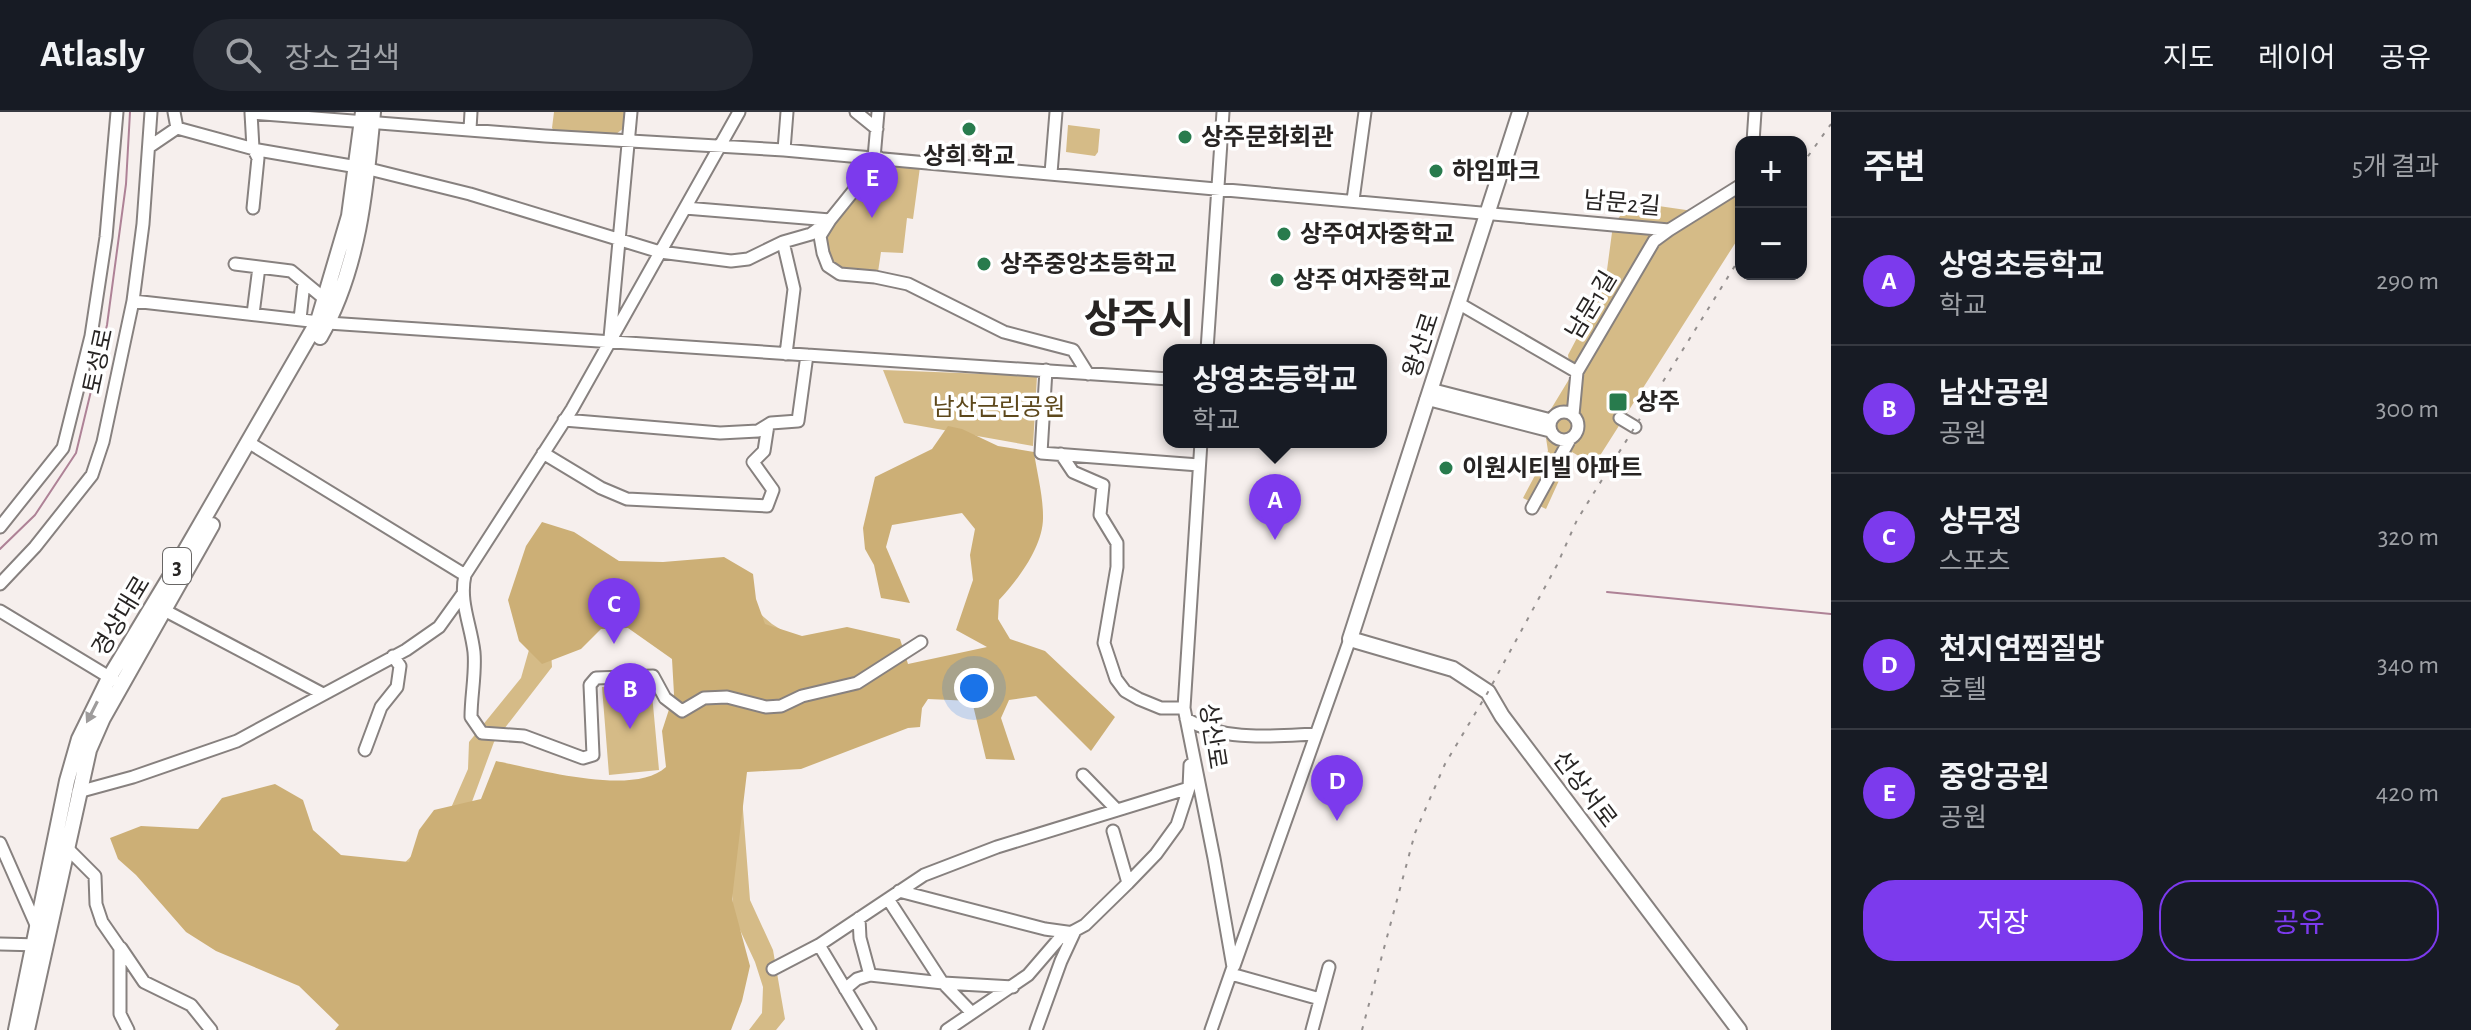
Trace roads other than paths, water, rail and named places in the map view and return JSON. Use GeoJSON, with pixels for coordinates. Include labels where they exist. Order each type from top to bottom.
{"type":"FeatureCollection","features":[{"type":"Feature","properties":{"kind":"main road","name":"왕산로"},"geometry":{"type":"LineString","coordinates":[[1350,639],[1520,112]]}},
{"type":"Feature","properties":{"kind":"main road","name":"경상대로"},"geometry":{"type":"LineString","coordinates":[[27,1030],[32,945],[66,847],[89,750],[116,680],[323,322],[338,302],[361,218],[368,116]]}},
{"type":"Feature","properties":{"kind":"main road","name":"경상대로"},"geometry":{"type":"LineString","coordinates":[[323,322],[326,300],[363,168]]}},
{"type":"Feature","properties":{"kind":"main road","name":"경상대로"},"geometry":{"type":"LineString","coordinates":[[16,1030],[72,760],[84,727],[164,610],[251,445]]}},
{"type":"Feature","properties":{"kind":"main road","name":"선상서로"},"geometry":{"type":"LineString","coordinates":[[1350,639],[1453,669],[1488,692],[1502,716],[1739,1030]]}},
{"type":"Feature","properties":{"kind":"street"},"geometry":{"type":"LineString","coordinates":[[0,527],[63,448],[91,336],[104,251],[117,112]]}},
{"type":"Feature","properties":{"kind":"street","name":"토성로"},"geometry":{"type":"LineString","coordinates":[[0,584],[35,547],[92,475],[103,442],[133,301],[151,112]]}},
{"type":"Feature","properties":{"kind":"street"},"geometry":{"type":"LineString","coordinates":[[174,112],[177,128]]}},
{"type":"Feature","properties":{"kind":"street"},"geometry":{"type":"LineString","coordinates":[[249,112],[253,148],[258,158],[253,208]]}},
{"type":"Feature","properties":{"kind":"street","name":"남문2길"},"geometry":{"type":"LineString","coordinates":[[249,112],[368,116],[470,129],[784,150],[1669,230],[1735,189]]}},
{"type":"Feature","properties":{"kind":"street"},"geometry":{"type":"LineString","coordinates":[[470,129],[471,112]]}},
{"type":"Feature","properties":{"kind":"street"},"geometry":{"type":"LineString","coordinates":[[610,343],[631,112]]}},
{"type":"Feature","properties":{"kind":"street"},"geometry":{"type":"LineString","coordinates":[[739,112],[610,343],[465,575],[462,595],[474,650],[473,723],[482,733],[524,736],[583,758],[593,755],[590,685],[596,678],[653,676],[665,698],[682,711],[704,698],[727,697],[766,707],[781,706],[802,696],[857,683],[921,642]]}},
{"type":"Feature","properties":{"kind":"street"},"geometry":{"type":"LineString","coordinates":[[784,150],[787,112]]}},
{"type":"Feature","properties":{"kind":"street"},"geometry":{"type":"LineString","coordinates":[[856,112],[877,129]]}},
{"type":"Feature","properties":{"kind":"street"},"geometry":{"type":"LineString","coordinates":[[878,112],[877,158],[820,236],[828,266],[840,274],[908,284],[1004,332],[1073,350],[1088,374]]}},
{"type":"Feature","properties":{"kind":"street"},"geometry":{"type":"LineString","coordinates":[[1051,173],[1056,112]]}},
{"type":"Feature","properties":{"kind":"street"},"geometry":{"type":"LineString","coordinates":[[1207,344],[1223,112]]}},
{"type":"Feature","properties":{"kind":"street"},"geometry":{"type":"LineString","coordinates":[[1353,200],[1365,112]]}},
{"type":"Feature","properties":{"kind":"street"},"geometry":{"type":"LineString","coordinates":[[1753,136],[1755,112]]}},
{"type":"Feature","properties":{"kind":"street"},"geometry":{"type":"LineString","coordinates":[[149,147],[177,128],[253,148],[363,168],[470,194],[660,252],[731,261],[748,259],[783,242],[811,234],[830,220]]}},
{"type":"Feature","properties":{"kind":"street"},"geometry":{"type":"LineString","coordinates":[[685,208],[830,220]]}},
{"type":"Feature","properties":{"kind":"street"},"geometry":{"type":"LineString","coordinates":[[1650,228],[1654,241]]}},
{"type":"Feature","properties":{"kind":"street","name":"남문1길"},"geometry":{"type":"LineString","coordinates":[[1458,303],[1577,372],[1654,241],[1669,230]]}},
{"type":"Feature","properties":{"kind":"street"},"geometry":{"type":"LineString","coordinates":[[783,242],[794,289],[786,354]]}},
{"type":"Feature","properties":{"kind":"street"},"geometry":{"type":"LineString","coordinates":[[235,264],[291,271],[326,300]]}},
{"type":"Feature","properties":{"kind":"street"},"geometry":{"type":"LineString","coordinates":[[253,314],[259,267]]}},
{"type":"Feature","properties":{"kind":"street"},"geometry":{"type":"LineString","coordinates":[[300,319],[304,283]]}},
{"type":"Feature","properties":{"kind":"street"},"geometry":{"type":"LineString","coordinates":[[133,301],[323,322],[1163,379]]}},
{"type":"Feature","properties":{"kind":"street"},"geometry":{"type":"LineString","coordinates":[[564,420],[720,433],[758,431],[768,425],[798,421],[807,355]]}},
{"type":"Feature","properties":{"kind":"street"},"geometry":{"type":"LineString","coordinates":[[1046,370],[1041,453],[1199,465]]}},
{"type":"Feature","properties":{"kind":"street"},"geometry":{"type":"LineString","coordinates":[[1428,394],[1577,432],[1573,415],[1577,372]]}},
{"type":"Feature","properties":{"kind":"street"},"geometry":{"type":"LineString","coordinates":[[1557,429],[1574,389]]}},
{"type":"Feature","properties":{"kind":"street"},"geometry":{"type":"LineString","coordinates":[[1532,508],[1562,454],[1557,429],[1562,412],[1573,415]]}},
{"type":"Feature","properties":{"kind":"street"},"geometry":{"type":"LineString","coordinates":[[1620,418],[1635,427]]}},
{"type":"Feature","properties":{"kind":"street"},"geometry":{"type":"LineString","coordinates":[[543,453],[601,488],[627,499],[767,506],[773,490],[753,462],[764,451],[768,425]]}},
{"type":"Feature","properties":{"kind":"street"},"geometry":{"type":"LineString","coordinates":[[251,445],[465,575]]}},
{"type":"Feature","properties":{"kind":"street","name":"상산로"},"geometry":{"type":"LineString","coordinates":[[1200,448],[1185,713],[1233,967],[1211,1030]]}},
{"type":"Feature","properties":{"kind":"street"},"geometry":{"type":"LineString","coordinates":[[1061,454],[1073,472],[1103,485],[1100,515],[1117,543],[1117,567],[1104,643],[1116,679],[1125,691],[1161,708],[1185,713],[1203,729],[1228,734],[1316,734]]}},
{"type":"Feature","properties":{"kind":"street"},"geometry":{"type":"LineString","coordinates":[[78,792],[209,753],[237,741],[406,650],[439,627],[462,595]]}},
{"type":"Feature","properties":{"kind":"street"},"geometry":{"type":"LineString","coordinates":[[164,610],[323,694]]}},
{"type":"Feature","properties":{"kind":"street"},"geometry":{"type":"LineString","coordinates":[[0,611],[116,680]]}},
{"type":"Feature","properties":{"kind":"street"},"geometry":{"type":"LineString","coordinates":[[1320,999],[1231,974],[1350,639]]}},
{"type":"Feature","properties":{"kind":"street"},"geometry":{"type":"LineString","coordinates":[[365,750],[381,707],[397,687],[400,666],[393,656]]}},
{"type":"Feature","properties":{"kind":"street"},"geometry":{"type":"LineString","coordinates":[[947,1030],[1013,987],[1038,966],[1059,939],[1074,933],[1156,854],[1177,825],[1189,788],[1190,744]]}},
{"type":"Feature","properties":{"kind":"street"},"geometry":{"type":"LineString","coordinates":[[1083,775],[1117,810]]}},
{"type":"Feature","properties":{"kind":"street"},"geometry":{"type":"LineString","coordinates":[[773,969],[819,945],[924,875],[997,847],[1189,788]]}},
{"type":"Feature","properties":{"kind":"street"},"geometry":{"type":"LineString","coordinates":[[1189,788],[1214,858]]}},
{"type":"Feature","properties":{"kind":"street"},"geometry":{"type":"LineString","coordinates":[[1113,831],[1128,883]]}},
{"type":"Feature","properties":{"kind":"street"},"geometry":{"type":"LineString","coordinates":[[0,843],[37,927]]}},
{"type":"Feature","properties":{"kind":"street"},"geometry":{"type":"LineString","coordinates":[[66,847],[95,876],[96,904],[102,922],[144,982],[191,1005],[211,1030]]}},
{"type":"Feature","properties":{"kind":"street"},"geometry":{"type":"LineString","coordinates":[[899,891],[1045,929],[1074,933]]}},
{"type":"Feature","properties":{"kind":"street"},"geometry":{"type":"LineString","coordinates":[[888,899],[943,983],[972,1013]]}},
{"type":"Feature","properties":{"kind":"street"},"geometry":{"type":"LineString","coordinates":[[859,918],[860,938],[870,975]]}},
{"type":"Feature","properties":{"kind":"street"},"geometry":{"type":"LineString","coordinates":[[1036,1030],[1074,933]]}},
{"type":"Feature","properties":{"kind":"street"},"geometry":{"type":"LineString","coordinates":[[0,944],[32,945]]}},
{"type":"Feature","properties":{"kind":"street"},"geometry":{"type":"LineString","coordinates":[[819,945],[870,1030]]}},
{"type":"Feature","properties":{"kind":"street"},"geometry":{"type":"LineString","coordinates":[[120,948],[120,1014],[128,1030]]}},
{"type":"Feature","properties":{"kind":"street"},"geometry":{"type":"LineString","coordinates":[[1312,1030],[1329,967]]}},
{"type":"Feature","properties":{"kind":"street"},"geometry":{"type":"LineString","coordinates":[[845,989],[857,979],[870,975],[1013,987]]}},
{"type":"Feature","properties":{"kind":"waterway"},"geometry":{"type":"LineString","coordinates":[[0,549],[35,515],[76,453],[107,325],[126,184],[130,112]]}},
{"type":"Feature","properties":{"kind":"waterway"},"geometry":{"type":"LineString","coordinates":[[1607,592],[1831,614]]}},
{"type":"Feature","properties":{"kind":"railway"},"geometry":{"type":"LineString","coordinates":[[1807,158],[1831,124]]}},
{"type":"Feature","properties":{"kind":"railway"},"geometry":{"type":"LineString","coordinates":[[1362,1030],[1415,833],[1445,764],[1557,565],[1577,520],[1735,266]]}},
{"type":"Feature","properties":{"kind":"place","name":"상희 학교"},"geometry":{"type":"Point","coordinates":[969,129]}},
{"type":"Feature","properties":{"kind":"place","name":"상주문화회관"},"geometry":{"type":"Point","coordinates":[1185,137]}},
{"type":"Feature","properties":{"kind":"place","name":"하임파크"},"geometry":{"type":"Point","coordinates":[1436,171]}},
{"type":"Feature","properties":{"kind":"place","name":"중앙공원"},"geometry":{"type":"Point","coordinates":[872,218]}},
{"type":"Feature","properties":{"kind":"place","name":"상주여자중학교"},"geometry":{"type":"Point","coordinates":[1284,234]}},
{"type":"Feature","properties":{"kind":"place","name":"상주중앙초등학교"},"geometry":{"type":"Point","coordinates":[984,264]}},
{"type":"Feature","properties":{"kind":"place","name":"상주 여자중학교"},"geometry":{"type":"Point","coordinates":[1277,280]}},
{"type":"Feature","properties":{"kind":"place","name":"상주"},"geometry":{"type":"Point","coordinates":[1618,402]}},
{"type":"Feature","properties":{"kind":"place","name":"이원시티빌 아파트"},"geometry":{"type":"Point","coordinates":[1446,468]}},
{"type":"Feature","properties":{"kind":"place","name":"상영초등학교"},"geometry":{"type":"Point","coordinates":[1275,540]}},
{"type":"Feature","properties":{"kind":"place","name":"상무정"},"geometry":{"type":"Point","coordinates":[614,644]}},
{"type":"Feature","properties":{"kind":"place","name":"남산공원"},"geometry":{"type":"Point","coordinates":[630,729]}},
{"type":"Feature","properties":{"kind":"place","name":"천지연찜질방"},"geometry":{"type":"Point","coordinates":[1337,821]}},
{"type":"Feature","properties":{"kind":"district","name":"상주시"},"geometry":{"type":"Point","coordinates":[1139,318]}},
{"type":"Feature","properties":{"kind":"park label","name":"남산근린공원"},"geometry":{"type":"Point","coordinates":[999,407]}}]}
